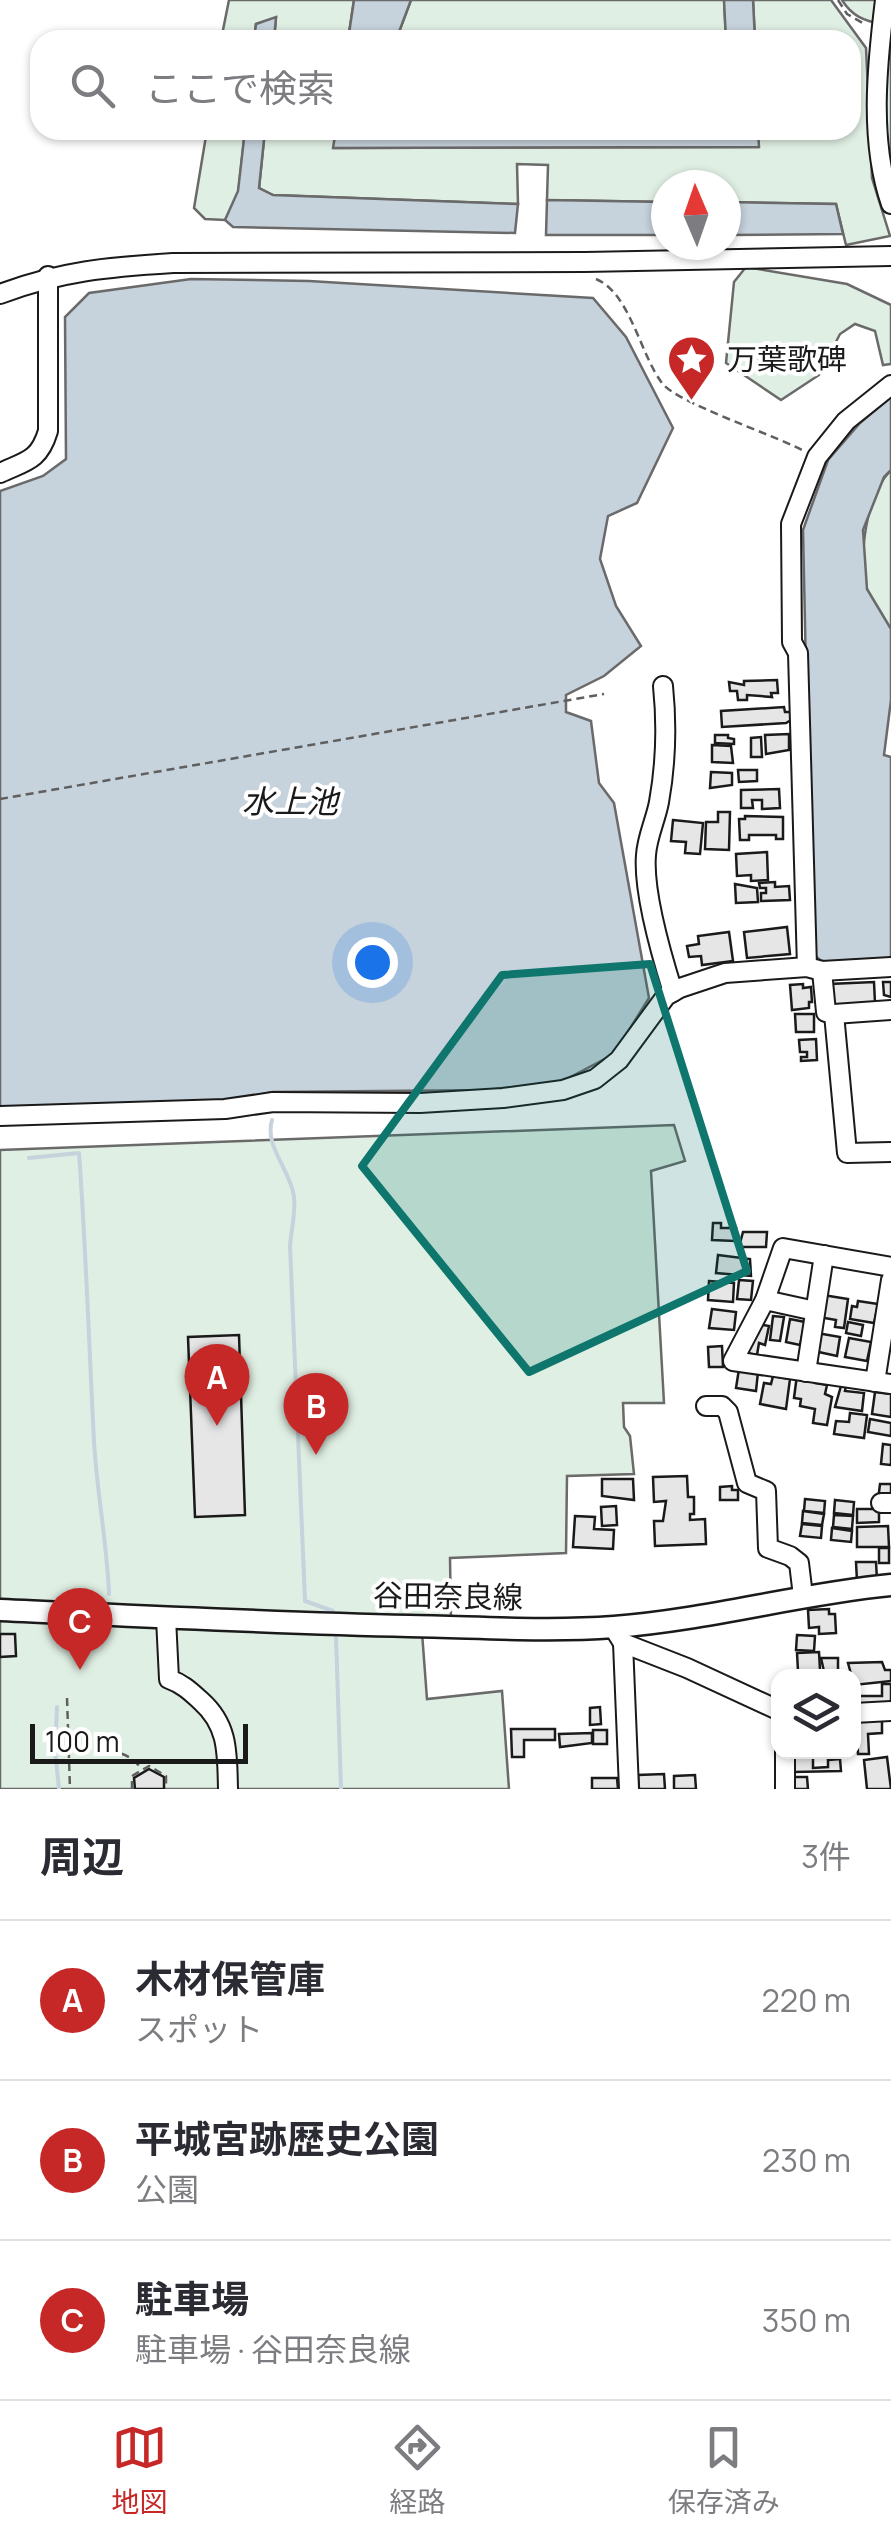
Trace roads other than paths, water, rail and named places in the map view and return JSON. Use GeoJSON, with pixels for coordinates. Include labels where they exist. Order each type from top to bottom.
{"type":"FeatureCollection","features":[{"type":"Feature","properties":{"kind":"main road","name":"谷田奈良線"},"geometry":{"type":"LineString","coordinates":[[0,1610],[553,1629],[619,1640],[686,1618],[802,1596],[891,1585]]}},
{"type":"Feature","properties":{"kind":"street"},"geometry":{"type":"LineString","coordinates":[[885,0],[878,108],[884,183],[891,204]]}},
{"type":"Feature","properties":{"kind":"street"},"geometry":{"type":"LineString","coordinates":[[0,294],[48,276],[173,263],[891,256]]}},
{"type":"Feature","properties":{"kind":"street"},"geometry":{"type":"LineString","coordinates":[[0,473],[42,450],[48,431],[48,276]]}},
{"type":"Feature","properties":{"kind":"street"},"geometry":{"type":"LineString","coordinates":[[891,385],[846,421],[817,457],[791,524],[792,642],[798,653],[814,969],[826,1012],[891,1010]]}},
{"type":"Feature","properties":{"kind":"street"},"geometry":{"type":"LineString","coordinates":[[664,686],[668,727],[659,803],[646,856],[659,944],[673,992]]}},
{"type":"Feature","properties":{"kind":"street"},"geometry":{"type":"LineString","coordinates":[[0,1116],[225,1109],[273,1102],[420,1103],[563,1090],[594,1079],[619,1060],[646,1020],[673,992],[725,973],[891,967]]}},
{"type":"Feature","properties":{"kind":"street"},"geometry":{"type":"LineString","coordinates":[[834,1014],[847,1153],[891,1152]]}},
{"type":"Feature","properties":{"kind":"street"},"geometry":{"type":"LineString","coordinates":[[891,1267],[783,1248],[765,1300],[733,1360],[883,1383],[891,1280]]}},
{"type":"Feature","properties":{"kind":"street"},"geometry":{"type":"LineString","coordinates":[[806,1372],[824,1255]]}},
{"type":"Feature","properties":{"kind":"street"},"geometry":{"type":"LineString","coordinates":[[765,1300],[815,1311]]}},
{"type":"Feature","properties":{"kind":"street"},"geometry":{"type":"LineString","coordinates":[[706,1406],[722,1406],[728,1412],[747,1483],[766,1492],[768,1548],[799,1564],[802,1596]]}},
{"type":"Feature","properties":{"kind":"street"},"geometry":{"type":"LineString","coordinates":[[166,1618],[169,1679],[182,1684],[214,1714],[226,1736],[228,1789]]}},
{"type":"Feature","properties":{"kind":"street"},"geometry":{"type":"LineString","coordinates":[[629,1789],[619,1640],[771,1707]]}},
{"type":"Feature","properties":{"kind":"street"},"geometry":{"type":"LineString","coordinates":[[861,1713],[891,1711]]}},
{"type":"Feature","properties":{"kind":"street"},"geometry":{"type":"LineString","coordinates":[[785,1759],[785,1789]]}},
{"type":"Feature","properties":{"kind":"water"},"geometry":{"type":"Polygon","coordinates":[[[354,0],[411,0],[400,30],[350,30],[354,0]]]}},
{"type":"Feature","properties":{"kind":"water"},"geometry":{"type":"Polygon","coordinates":[[[724,0],[753,0],[754,30],[726,30],[724,0]]]}},
{"type":"Feature","properties":{"kind":"water"},"geometry":{"type":"Polygon","coordinates":[[[276,17],[275,30],[255,30],[256,24],[276,17]]]}},
{"type":"Feature","properties":{"kind":"water"},"geometry":{"type":"Polygon","coordinates":[[[244,140],[264,140],[259,188],[273,195],[518,204],[515,233],[233,227],[225,220],[238,191],[244,140]]]}},
{"type":"Feature","properties":{"kind":"water"},"geometry":{"type":"Polygon","coordinates":[[[334,140],[759,140],[759,147],[333,148],[334,140]]]}},
{"type":"Feature","properties":{"kind":"water"},"geometry":{"type":"Polygon","coordinates":[[[547,200],[651,202],[651,235],[546,235],[547,200]]]}},
{"type":"Feature","properties":{"kind":"water"},"geometry":{"type":"Polygon","coordinates":[[[741,202],[836,204],[843,234],[741,235],[741,202]]]}},
{"type":"Feature","properties":{"kind":"water","name":"水上池"},"geometry":{"type":"Polygon","coordinates":[[[191,279],[309,281],[593,298],[626,337],[673,428],[637,503],[608,516],[600,559],[616,606],[641,646],[604,676],[566,695],[566,712],[591,721],[599,783],[614,803],[649,998],[614,1054],[561,1082],[486,1090],[273,1092],[226,1101],[0,1108],[0,491],[43,476],[66,459],[65,317],[89,293],[191,279]]]}},
{"type":"Feature","properties":{"kind":"water"},"geometry":{"type":"Polygon","coordinates":[[[891,397],[891,470],[884,477],[863,530],[867,589],[891,629],[891,700],[884,755],[891,757],[891,962],[828,967],[812,953],[803,530],[828,460],[860,423],[891,397]]]}},
{"type":"Feature","properties":{"kind":"waterway"},"geometry":{"type":"LineString","coordinates":[[272,1120],[272,1140],[292,1187],[294,1203],[290,1246],[305,1601],[333,1611]]}},
{"type":"Feature","properties":{"kind":"waterway"},"geometry":{"type":"LineString","coordinates":[[29,1158],[79,1153],[94,1442],[109,1594]]}},
{"type":"Feature","properties":{"kind":"waterway"},"geometry":{"type":"LineString","coordinates":[[336,1637],[341,1789]]}},
{"type":"Feature","properties":{"kind":"waterway"},"geometry":{"type":"LineString","coordinates":[[57,1707],[55,1750],[59,1789]]}},
{"type":"Feature","properties":{"kind":"place","name":"万葉歌碑"},"geometry":{"type":"Point","coordinates":[692,402]}},
{"type":"Feature","properties":{"kind":"place","name":"木材保管庫"},"geometry":{"type":"Point","coordinates":[217,1426]}},
{"type":"Feature","properties":{"kind":"place","name":"平城宮跡歴史公園"},"geometry":{"type":"Point","coordinates":[316,1455]}},
{"type":"Feature","properties":{"kind":"place","name":"駐車場"},"geometry":{"type":"Point","coordinates":[80,1670]}}]}
